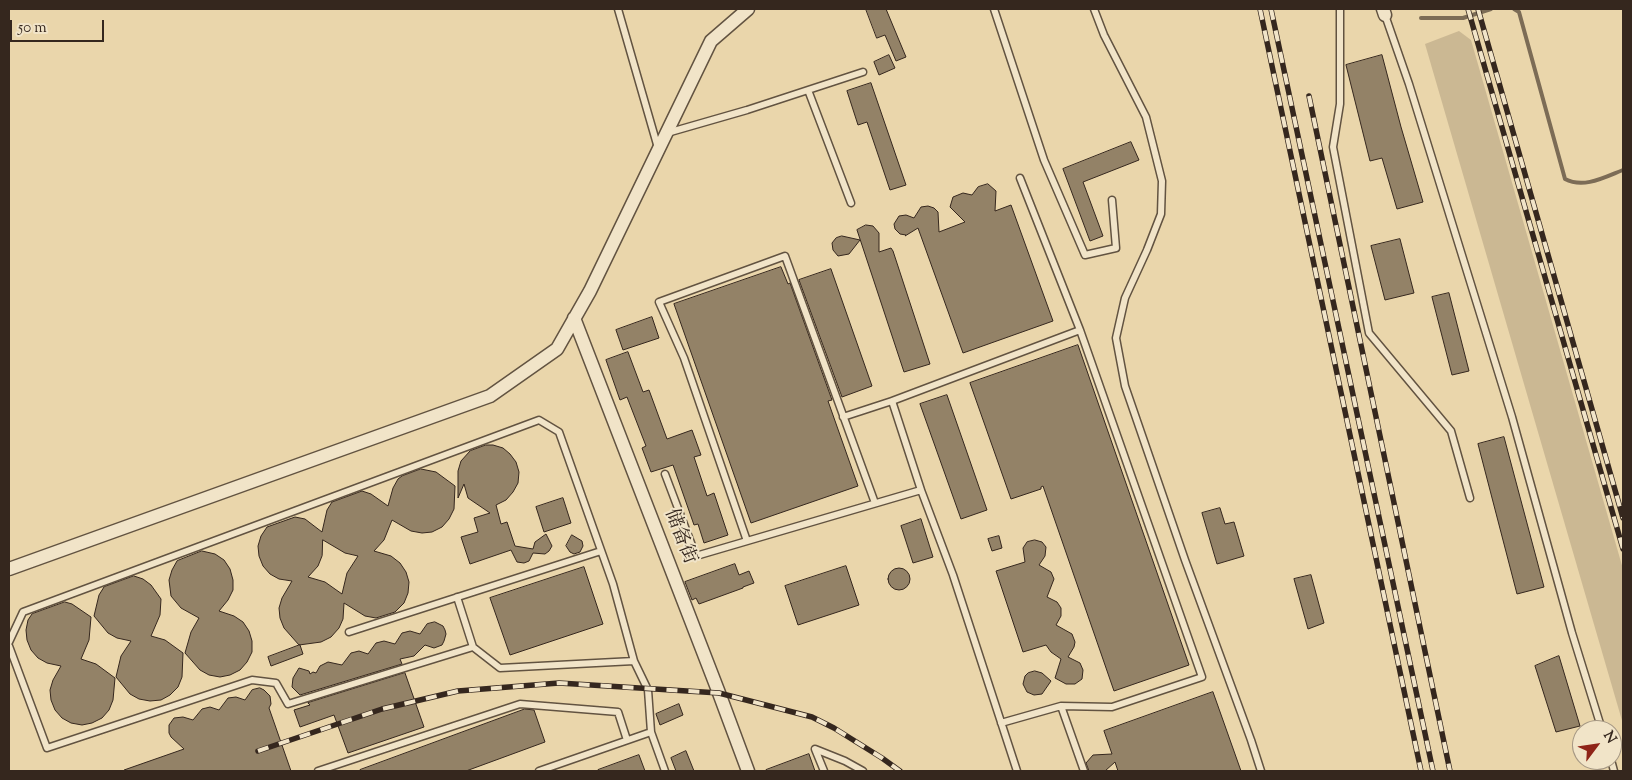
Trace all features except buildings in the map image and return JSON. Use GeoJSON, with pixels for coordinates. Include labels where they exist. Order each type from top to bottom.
{"type":"FeatureCollection","features":[{"type":"Feature","properties":{"kind":"street"},"geometry":{"type":"LineString","coordinates":[[9,569],[490,396],[557,349],[590,291],[711,41],[748,9]]}},
{"type":"Feature","properties":{"kind":"street","name":"储备街"},"geometry":{"type":"LineString","coordinates":[[574,318],[748,771]]}},
{"type":"Feature","properties":{"kind":"lane"},"geometry":{"type":"LineString","coordinates":[[618,9],[658,149]]}},
{"type":"Feature","properties":{"kind":"lane"},"geometry":{"type":"LineString","coordinates":[[994,9],[1044,160],[1086,255],[1116,248],[1112,200]]}},
{"type":"Feature","properties":{"kind":"lane"},"geometry":{"type":"LineString","coordinates":[[1094,9],[1104,35],[1146,117],[1162,181],[1161,214],[1125,298],[1116,338],[1126,386],[1185,560],[1261,771]]}},
{"type":"Feature","properties":{"kind":"lane"},"geometry":{"type":"LineString","coordinates":[[1340,9],[1340,104],[1333,147],[1370,333],[1451,431],[1470,498]]}},
{"type":"Feature","properties":{"kind":"lane"},"geometry":{"type":"LineString","coordinates":[[1384,12],[1409,84],[1512,417],[1572,633],[1599,720]]}},
{"type":"Feature","properties":{"kind":"lane"},"geometry":{"type":"LineString","coordinates":[[666,133],[747,110],[862,72]]}},
{"type":"Feature","properties":{"kind":"lane"},"geometry":{"type":"LineString","coordinates":[[808,90],[850,203]]}},
{"type":"Feature","properties":{"kind":"lane"},"geometry":{"type":"LineString","coordinates":[[1001,723],[1061,706],[1112,707],[1202,677],[1080,330],[1020,178]]}},
{"type":"Feature","properties":{"kind":"lane"},"geometry":{"type":"LineString","coordinates":[[747,541],[684,358],[659,302],[785,256],[875,503]]}},
{"type":"Feature","properties":{"kind":"lane"},"geometry":{"type":"LineString","coordinates":[[843,417],[892,401],[1080,330]]}},
{"type":"Feature","properties":{"kind":"lane"},"geometry":{"type":"LineString","coordinates":[[892,401],[921,490],[953,575],[1017,771]]}},
{"type":"Feature","properties":{"kind":"lane"},"geometry":{"type":"LineString","coordinates":[[9,642],[23,612],[539,420],[559,432],[613,584],[634,661],[648,690],[651,732],[665,771]]}},
{"type":"Feature","properties":{"kind":"lane"},"geometry":{"type":"LineString","coordinates":[[665,474],[696,556],[921,490]]}},
{"type":"Feature","properties":{"kind":"lane"},"geometry":{"type":"LineString","coordinates":[[349,632],[601,550]]}},
{"type":"Feature","properties":{"kind":"lane"},"geometry":{"type":"LineString","coordinates":[[457,597],[473,647],[500,668],[634,661]]}},
{"type":"Feature","properties":{"kind":"lane"},"geometry":{"type":"LineString","coordinates":[[9,646],[47,748],[252,680],[276,683],[288,704],[473,647]]}},
{"type":"Feature","properties":{"kind":"lane"},"geometry":{"type":"LineString","coordinates":[[318,771],[520,704],[618,712],[628,740]]}},
{"type":"Feature","properties":{"kind":"lane"},"geometry":{"type":"LineString","coordinates":[[1061,706],[1084,771]]}},
{"type":"Feature","properties":{"kind":"lane"},"geometry":{"type":"LineString","coordinates":[[539,771],[651,732]]}},
{"type":"Feature","properties":{"kind":"lane"},"geometry":{"type":"LineString","coordinates":[[824,771],[815,749],[845,761],[863,771]]}},
{"type":"Feature","properties":{"kind":"shaded area"},"geometry":{"type":"Polygon","coordinates":[[[1459,31],[1471,40],[1623,569],[1623,724],[1622,720],[1425,44],[1459,31]]]}},
{"type":"Feature","properties":{"kind":"waterway"},"geometry":{"type":"LineString","coordinates":[[1421,18],[1463,18],[1491,9]]}},
{"type":"Feature","properties":{"kind":"waterway"},"geometry":{"type":"LineString","coordinates":[[1514,9],[1519,12],[1565,179],[1580,183],[1594,181],[1623,170]]}},
{"type":"Feature","properties":{"kind":"railway"},"geometry":{"type":"LineString","coordinates":[[1260,9],[1421,771]]}},
{"type":"Feature","properties":{"kind":"railway"},"geometry":{"type":"LineString","coordinates":[[1271,9],[1433,771]]}},
{"type":"Feature","properties":{"kind":"railway"},"geometry":{"type":"LineString","coordinates":[[1468,9],[1623,549]]}},
{"type":"Feature","properties":{"kind":"railway"},"geometry":{"type":"LineString","coordinates":[[1478,9],[1623,518]]}},
{"type":"Feature","properties":{"kind":"railway"},"geometry":{"type":"LineString","coordinates":[[1309,96],[1450,771]]}},
{"type":"Feature","properties":{"kind":"railway"},"geometry":{"type":"LineString","coordinates":[[258,751],[382,709],[458,691],[559,683],[719,693],[812,717],[834,728],[900,771]]}}]}
